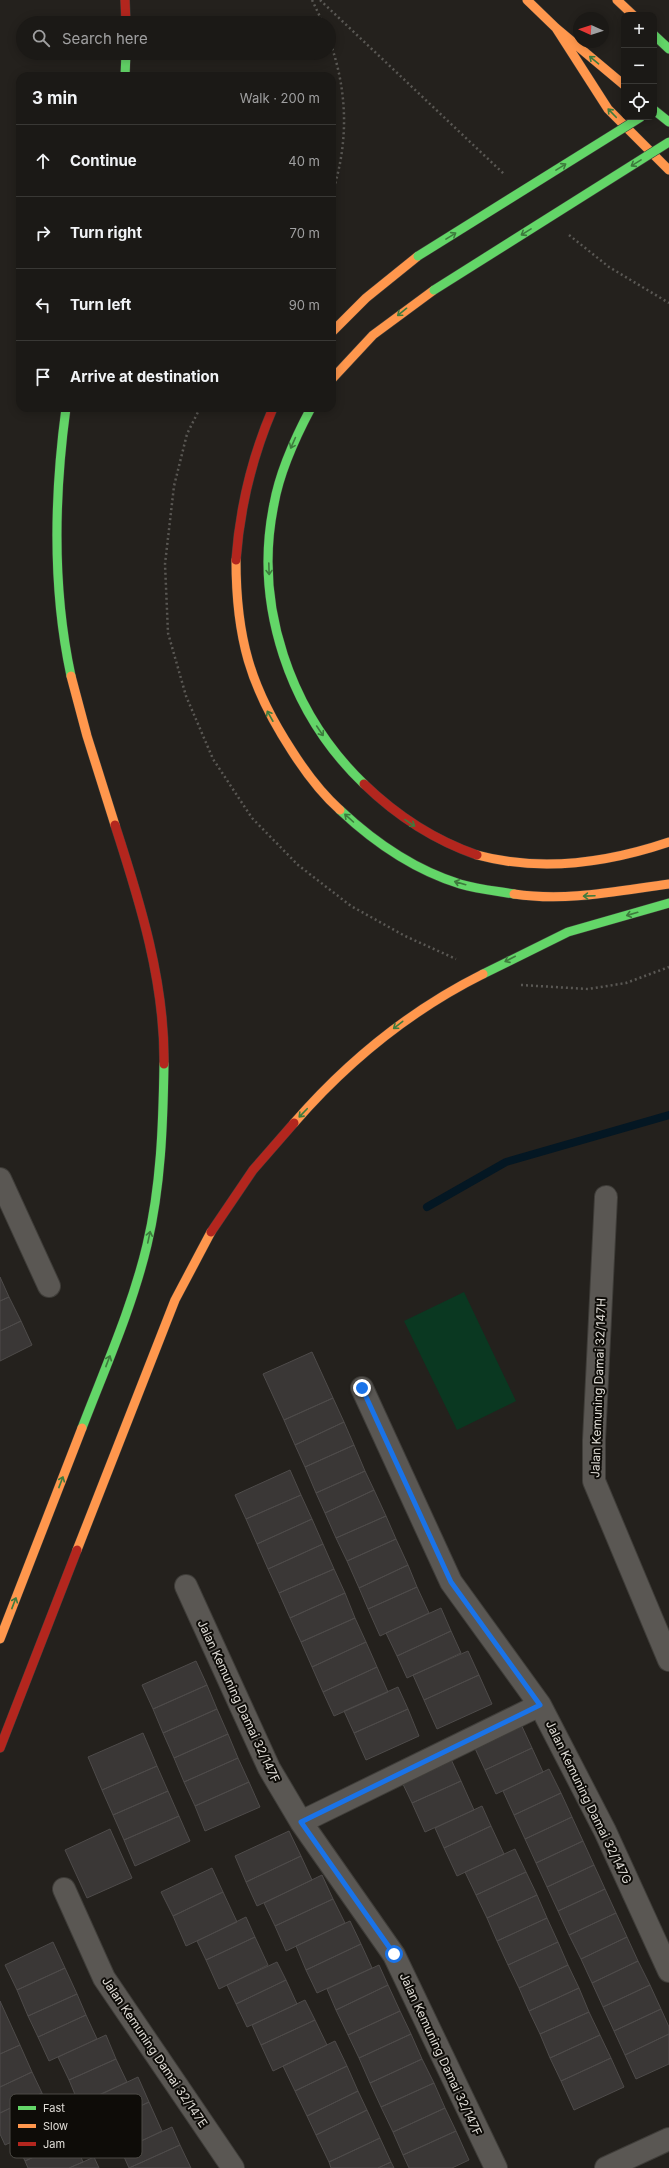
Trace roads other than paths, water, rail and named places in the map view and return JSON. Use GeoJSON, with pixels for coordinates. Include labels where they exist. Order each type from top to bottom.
{"type":"FeatureCollection","features":[{"type":"Feature","properties":{"kind":"highway"},"geometry":{"type":"LineString","coordinates":[[125,0],[126,16]]}},
{"type":"Feature","properties":{"kind":"highway"},"geometry":{"type":"LineString","coordinates":[[526,0],[556,28],[623,84]]}},
{"type":"Feature","properties":{"kind":"highway"},"geometry":{"type":"LineString","coordinates":[[617,0],[630,12]]}},
{"type":"Feature","properties":{"kind":"highway"},"geometry":{"type":"LineString","coordinates":[[556,28],[608,109],[669,170]]}},
{"type":"Feature","properties":{"kind":"highway"},"geometry":{"type":"LineString","coordinates":[[657,38],[669,49]]}},
{"type":"Feature","properties":{"kind":"highway"},"geometry":{"type":"LineString","coordinates":[[125,72],[126,60]]}},
{"type":"Feature","properties":{"kind":"highway"},"geometry":{"type":"LineString","coordinates":[[657,107],[664,103]]}},
{"type":"Feature","properties":{"kind":"highway"},"geometry":{"type":"LineString","coordinates":[[657,112],[669,122]]}},
{"type":"Feature","properties":{"kind":"highway"},"geometry":{"type":"LineString","coordinates":[[336,328],[366,298],[418,256],[636,120]]}},
{"type":"Feature","properties":{"kind":"highway"},"geometry":{"type":"LineString","coordinates":[[336,375],[373,336],[434,290],[669,142]]}},
{"type":"Feature","properties":{"kind":"highway"},"geometry":{"type":"LineString","coordinates":[[0,1639],[134,1294],[149,1238],[163,1135],[164,1048],[161,1007],[154,964],[142,913],[76,696],[65,642],[58,574],[58,498],[66,412]]}},
{"type":"Feature","properties":{"kind":"highway"},"geometry":{"type":"LineString","coordinates":[[271,412],[250,466],[240,518],[236,558],[237,607],[245,653],[264,704],[276,727],[319,790],[351,821],[397,854],[458,884],[508,893],[555,897],[597,896],[669,884]]}},
{"type":"Feature","properties":{"kind":"highway"},"geometry":{"type":"LineString","coordinates":[[309,412],[292,444],[278,487],[271,519],[268,551],[269,579],[278,641],[294,686],[313,721],[332,750],[383,803],[413,826],[476,854],[509,861],[571,864],[606,858],[669,842]]}},
{"type":"Feature","properties":{"kind":"highway"},"geometry":{"type":"LineString","coordinates":[[0,1748],[175,1300],[214,1227],[253,1170],[320,1095],[352,1064],[401,1023],[461,985],[568,932],[669,903]]}},
{"type":"Feature","properties":{"kind":"street"},"geometry":{"type":"LineString","coordinates":[[0,1180],[49,1286]]}},
{"type":"Feature","properties":{"kind":"street","name":"Jalan Kemuning Damai 32/147H"},"geometry":{"type":"LineString","coordinates":[[606,1197],[594,1440],[594,1481],[667,1651]]}},
{"type":"Feature","properties":{"kind":"street","name":"Jalan Kemuning Damai 32/147G"},"geometry":{"type":"LineString","coordinates":[[362,1388],[451,1582],[540,1705],[605,1830],[669,1971]]}},
{"type":"Feature","properties":{"kind":"street","name":"Jalan Kemuning Damai 32/147F"},"geometry":{"type":"LineString","coordinates":[[186,1586],[269,1768],[301,1822],[394,1954],[496,2168]]}},
{"type":"Feature","properties":{"kind":"street"},"geometry":{"type":"LineString","coordinates":[[301,1822],[540,1705]]}},
{"type":"Feature","properties":{"kind":"street","name":"Jalan Kemuning Damai 32/147E"},"geometry":{"type":"LineString","coordinates":[[64,1888],[104,1978],[233,2168]]}},
{"type":"Feature","properties":{"kind":"street"},"geometry":{"type":"LineString","coordinates":[[606,2168],[669,2139]]}},
{"type":"Feature","properties":{"kind":"waterway"},"geometry":{"type":"LineString","coordinates":[[427,1207],[506,1162],[669,1115]]}}]}
